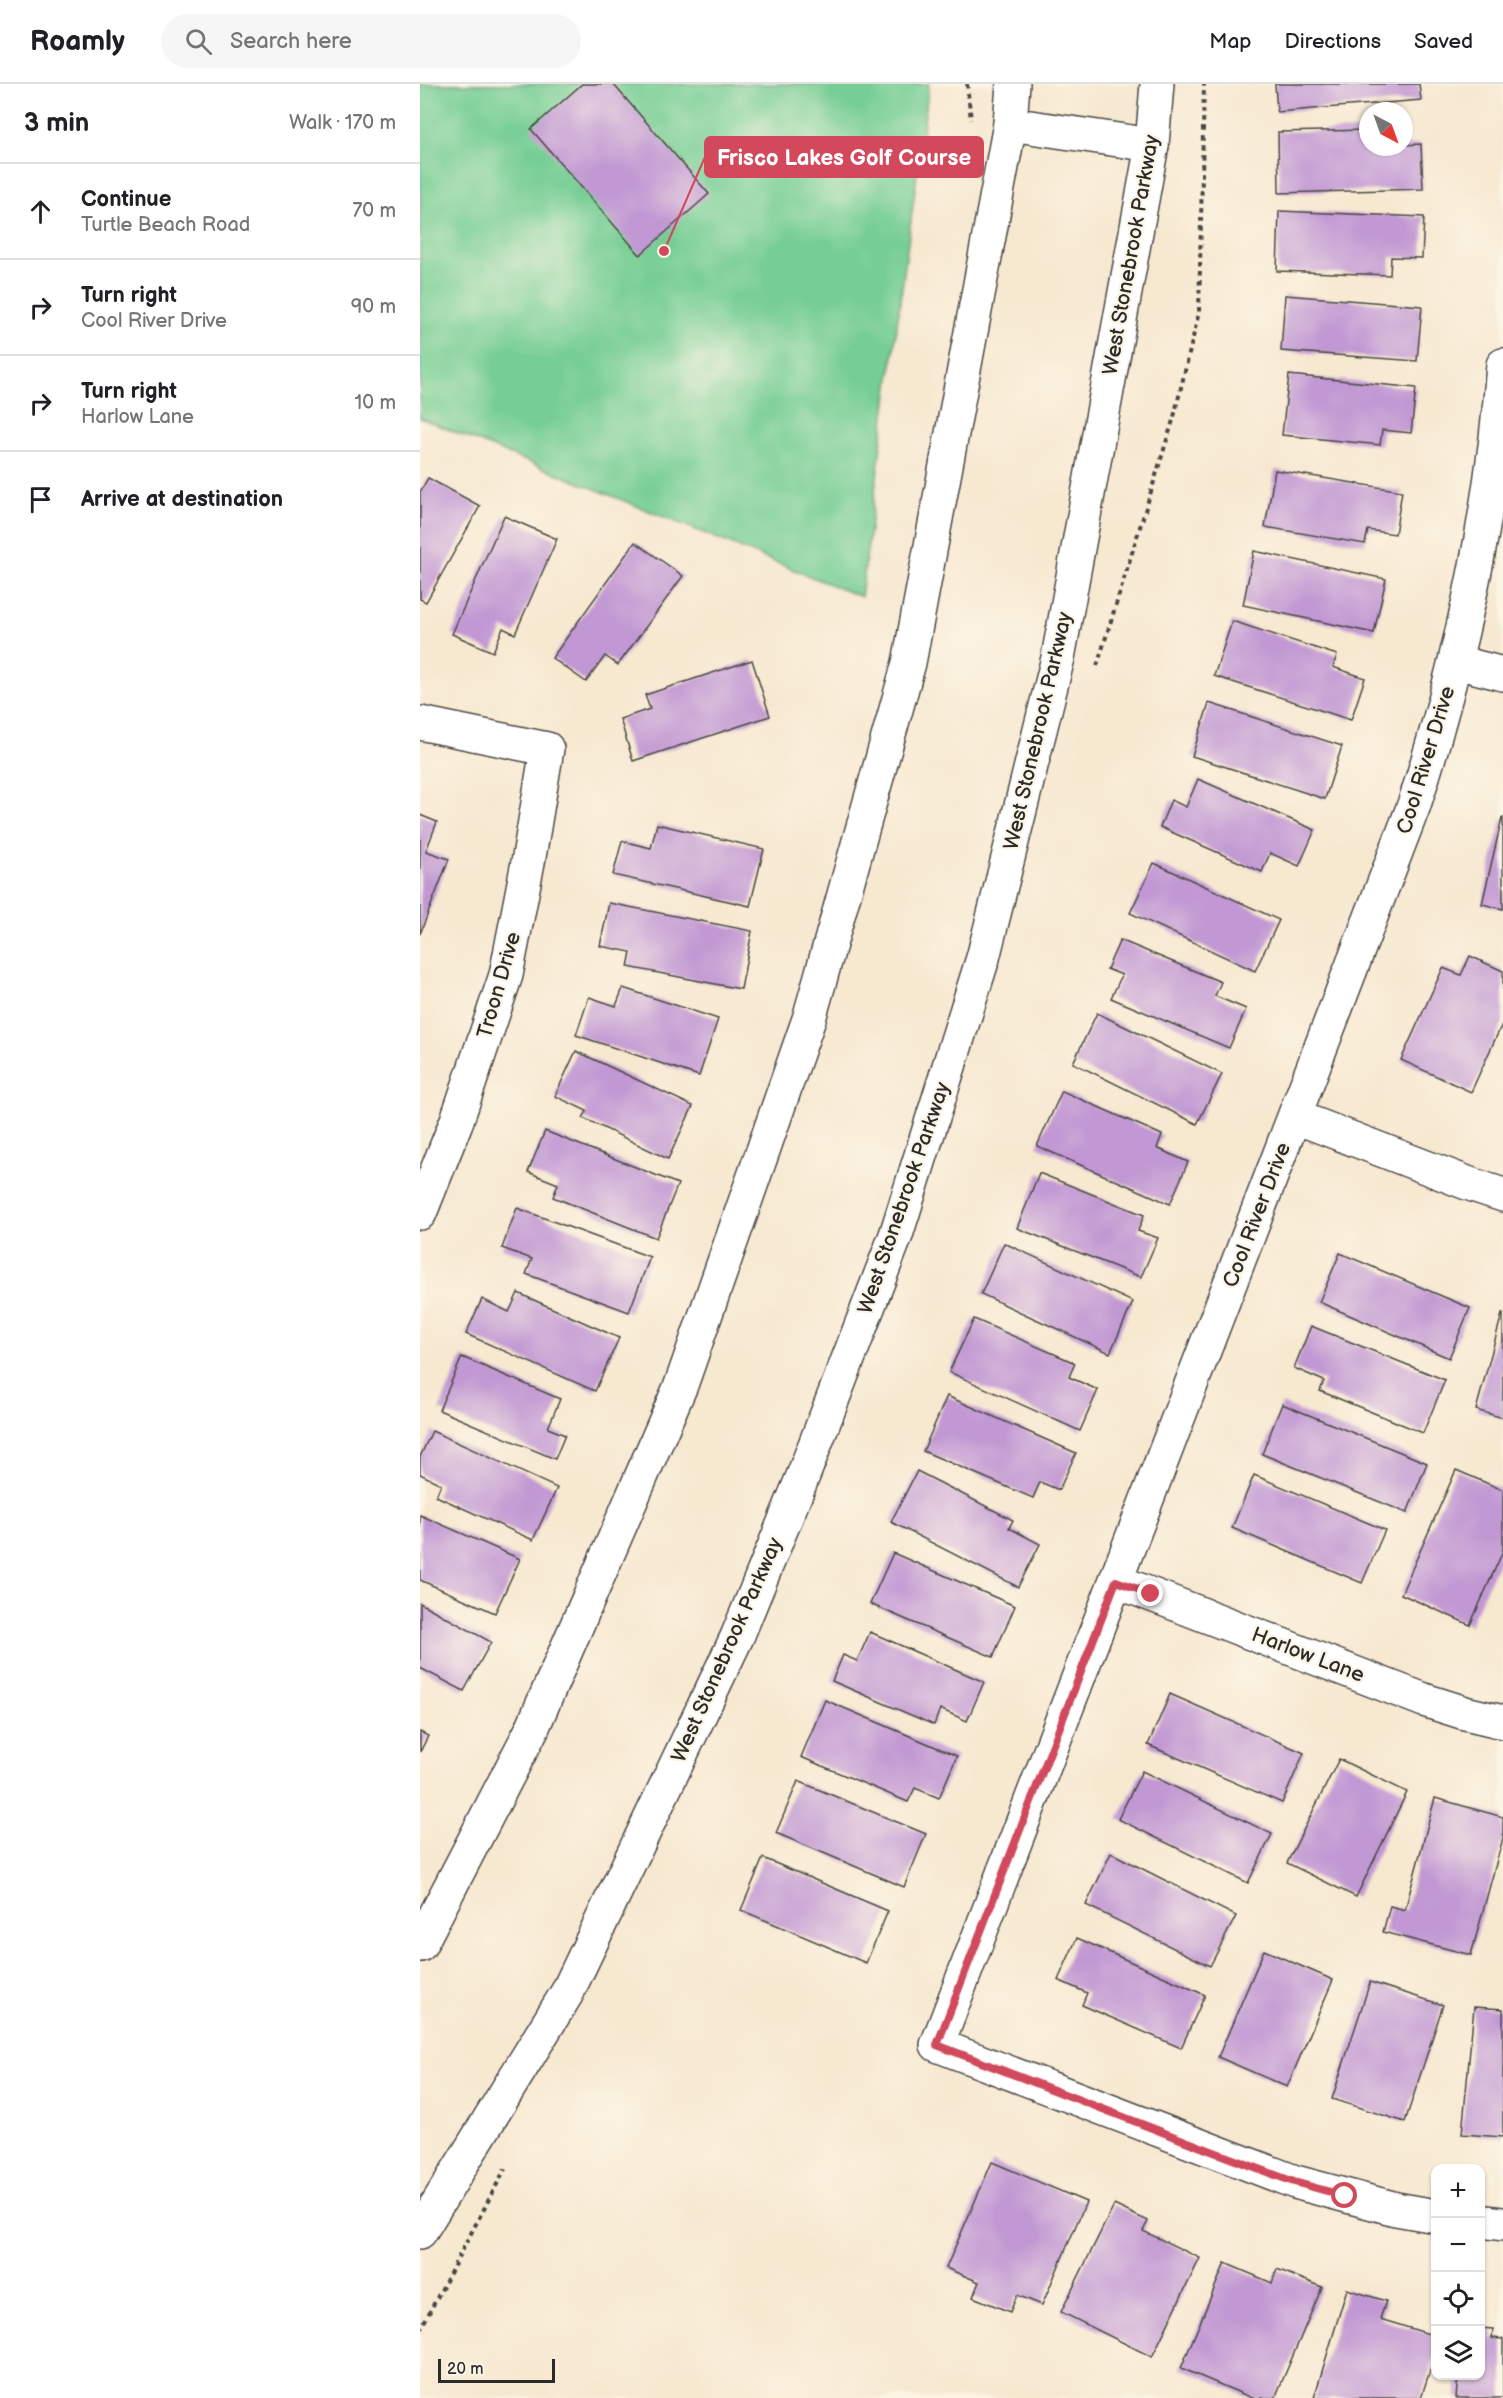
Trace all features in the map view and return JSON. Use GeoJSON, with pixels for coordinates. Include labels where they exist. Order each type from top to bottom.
{"type":"FeatureCollection","features":[{"type":"Feature","properties":{"kind":"street"},"geometry":{"type":"LineString","coordinates":[[420,1945],[532,1729],[681,1385],[808,1019],[909,663],[1010,124],[1013,84]]}},
{"type":"Feature","properties":{"kind":"street","name":"West Stonebrook Parkway"},"geometry":{"type":"LineString","coordinates":[[420,2232],[567,1993],[732,1648],[803,1476],[896,1235],[983,958],[1058,657],[1152,145],[1157,84]]}},
{"type":"Feature","properties":{"kind":"street"},"geometry":{"type":"LineString","coordinates":[[1010,124],[1152,145]]}},
{"type":"Feature","properties":{"kind":"street","name":"Cool River Drive"},"geometry":{"type":"LineString","coordinates":[[1431,2215],[1375,2204],[1294,2182],[937,2045],[1296,1117],[1414,805],[1437,734],[1456,662],[1480,549],[1498,457],[1503,365]]}},
{"type":"Feature","properties":{"kind":"street"},"geometry":{"type":"LineString","coordinates":[[1456,662],[1503,674]]}},
{"type":"Feature","properties":{"kind":"street","name":"Troon Drive"},"geometry":{"type":"LineString","coordinates":[[420,723],[547,749],[530,857],[506,975],[457,1120],[420,1213]]}},
{"type":"Feature","properties":{"kind":"street"},"geometry":{"type":"LineString","coordinates":[[1296,1117],[1503,1195]]}},
{"type":"Feature","properties":{"kind":"street","name":"Harlow Lane"},"geometry":{"type":"LineString","coordinates":[[1116,1581],[1424,1700],[1503,1722]]}},
{"type":"Feature","properties":{"kind":"street"},"geometry":{"type":"LineString","coordinates":[[1485,2222],[1503,2224]]}},
{"type":"Feature","properties":{"kind":"path"},"geometry":{"type":"LineString","coordinates":[[967,84],[973,131]]}},
{"type":"Feature","properties":{"kind":"green space"},"geometry":{"type":"Polygon","coordinates":[[[420,84],[929,84],[861,597],[420,418],[420,84]]]}},
{"type":"Feature","properties":{"kind":"building"},"geometry":{"type":"Polygon","coordinates":[[[582,84],[613,84],[709,194],[640,255],[531,129],[582,84]]]}},
{"type":"Feature","properties":{"kind":"building"},"geometry":{"type":"Polygon","coordinates":[[[1275,84],[1419,84],[1421,100],[1359,102],[1359,105],[1277,112],[1275,84]]]}},
{"type":"Feature","properties":{"kind":"building"},"geometry":{"type":"Polygon","coordinates":[[[1359,130],[1359,156],[1413,156],[1413,144],[1421,144],[1423,189],[1279,193],[1278,132],[1359,130]]]}},
{"type":"Feature","properties":{"kind":"building"},"geometry":{"type":"Polygon","coordinates":[[[1279,211],[1424,217],[1422,258],[1391,257],[1390,275],[1277,271],[1279,211]]]}},
{"type":"Feature","properties":{"kind":"building"},"geometry":{"type":"Polygon","coordinates":[[[1285,295],[1422,306],[1417,361],[1281,351],[1285,295]]]}},
{"type":"Feature","properties":{"kind":"building"},"geometry":{"type":"Polygon","coordinates":[[[1289,375],[1416,388],[1411,433],[1382,430],[1380,445],[1282,435],[1289,375]]]}},
{"type":"Feature","properties":{"kind":"building"},"geometry":{"type":"Polygon","coordinates":[[[1275,470],[1402,491],[1395,534],[1368,530],[1365,544],[1265,527],[1275,470]]]}},
{"type":"Feature","properties":{"kind":"building"},"geometry":{"type":"Polygon","coordinates":[[[428,478],[480,506],[426,602],[420,599],[420,492],[428,478]]]}},
{"type":"Feature","properties":{"kind":"building"},"geometry":{"type":"Polygon","coordinates":[[[504,516],[557,539],[515,634],[503,628],[493,652],[452,634],[504,516]]]}},
{"type":"Feature","properties":{"kind":"building"},"geometry":{"type":"Polygon","coordinates":[[[635,542],[683,576],[618,665],[605,656],[586,682],[552,658],[635,542]]]}},
{"type":"Feature","properties":{"kind":"building"},"geometry":{"type":"Polygon","coordinates":[[[1254,551],[1386,579],[1374,633],[1243,605],[1254,551]]]}},
{"type":"Feature","properties":{"kind":"building"},"geometry":{"type":"Polygon","coordinates":[[[1232,621],[1337,655],[1333,667],[1365,678],[1351,720],[1214,676],[1232,621]]]}},
{"type":"Feature","properties":{"kind":"building"},"geometry":{"type":"Polygon","coordinates":[[[752,660],[770,716],[633,761],[620,719],[650,709],[645,695],[752,660]]]}},
{"type":"Feature","properties":{"kind":"building"},"geometry":{"type":"Polygon","coordinates":[[[1209,703],[1342,746],[1325,799],[1192,756],[1209,703]]]}},
{"type":"Feature","properties":{"kind":"building"},"geometry":{"type":"Polygon","coordinates":[[[1198,779],[1315,830],[1299,866],[1270,853],[1262,872],[1160,827],[1171,800],[1186,807],[1198,779]]]}},
{"type":"Feature","properties":{"kind":"building"},"geometry":{"type":"Polygon","coordinates":[[[420,815],[437,822],[426,851],[449,859],[420,934],[420,815]]]}},
{"type":"Feature","properties":{"kind":"building"},"geometry":{"type":"Polygon","coordinates":[[[1503,818],[1503,909],[1482,904],[1503,818]]]}},
{"type":"Feature","properties":{"kind":"building"},"geometry":{"type":"Polygon","coordinates":[[[657,824],[764,849],[750,906],[613,875],[622,841],[651,848],[657,824]]]}},
{"type":"Feature","properties":{"kind":"building"},"geometry":{"type":"Polygon","coordinates":[[[1154,863],[1279,920],[1255,971],[1130,913],[1154,863]]]}},
{"type":"Feature","properties":{"kind":"building"},"geometry":{"type":"Polygon","coordinates":[[[609,903],[752,931],[741,989],[628,967],[631,952],[600,946],[609,903]]]}},
{"type":"Feature","properties":{"kind":"building"},"geometry":{"type":"Polygon","coordinates":[[[1120,940],[1221,982],[1215,996],[1246,1009],[1229,1048],[1111,998],[1122,975],[1107,969],[1120,940]]]}},
{"type":"Feature","properties":{"kind":"building"},"geometry":{"type":"Polygon","coordinates":[[[1470,956],[1503,971],[1503,1022],[1471,1092],[1401,1060],[1443,968],[1461,975],[1470,956]]]}},
{"type":"Feature","properties":{"kind":"building"},"geometry":{"type":"Polygon","coordinates":[[[623,988],[718,1019],[699,1076],[576,1035],[589,997],[616,1006],[623,988]]]}},
{"type":"Feature","properties":{"kind":"building"},"geometry":{"type":"Polygon","coordinates":[[[1097,1013],[1222,1074],[1197,1124],[1073,1063],[1097,1013]]]}},
{"type":"Feature","properties":{"kind":"building"},"geometry":{"type":"Polygon","coordinates":[[[576,1051],[693,1106],[668,1159],[583,1118],[587,1111],[555,1096],[576,1051]]]}},
{"type":"Feature","properties":{"kind":"building"},"geometry":{"type":"Polygon","coordinates":[[[1062,1091],[1162,1135],[1157,1148],[1188,1162],[1170,1204],[1037,1146],[1062,1091]]]}},
{"type":"Feature","properties":{"kind":"building"},"geometry":{"type":"Polygon","coordinates":[[[545,1131],[678,1184],[656,1238],[553,1197],[558,1184],[528,1172],[545,1131]]]}},
{"type":"Feature","properties":{"kind":"building"},"geometry":{"type":"Polygon","coordinates":[[[1039,1173],[1144,1215],[1138,1231],[1158,1238],[1141,1277],[1017,1228],[1039,1173]]]}},
{"type":"Feature","properties":{"kind":"building"},"geometry":{"type":"Polygon","coordinates":[[[517,1208],[650,1257],[629,1312],[526,1274],[532,1259],[502,1248],[517,1208]]]}},
{"type":"Feature","properties":{"kind":"building"},"geometry":{"type":"Polygon","coordinates":[[[1004,1243],[1133,1302],[1110,1353],[981,1294],[1004,1243]]]}},
{"type":"Feature","properties":{"kind":"building"},"geometry":{"type":"Polygon","coordinates":[[[1340,1253],[1470,1308],[1449,1358],[1319,1302],[1340,1253]]]}},
{"type":"Feature","properties":{"kind":"building"},"geometry":{"type":"Polygon","coordinates":[[[518,1293],[619,1338],[595,1391],[466,1334],[482,1299],[509,1312],[518,1293]]]}},
{"type":"Feature","properties":{"kind":"building"},"geometry":{"type":"Polygon","coordinates":[[[1503,1314],[1503,1418],[1476,1410],[1503,1314]]]}},
{"type":"Feature","properties":{"kind":"building"},"geometry":{"type":"Polygon","coordinates":[[[974,1319],[1075,1363],[1069,1377],[1098,1390],[1080,1431],[949,1372],[974,1319]]]}},
{"type":"Feature","properties":{"kind":"building"},"geometry":{"type":"Polygon","coordinates":[[[1311,1326],[1445,1380],[1423,1433],[1320,1391],[1324,1381],[1294,1368],[1311,1326]]]}},
{"type":"Feature","properties":{"kind":"building"},"geometry":{"type":"Polygon","coordinates":[[[462,1357],[560,1399],[548,1428],[565,1435],[555,1459],[439,1410],[462,1357]]]}},
{"type":"Feature","properties":{"kind":"building"},"geometry":{"type":"Polygon","coordinates":[[[947,1396],[1076,1453],[1059,1490],[1040,1482],[1033,1498],[923,1451],[947,1396]]]}},
{"type":"Feature","properties":{"kind":"building"},"geometry":{"type":"Polygon","coordinates":[[[1282,1404],[1427,1463],[1407,1513],[1262,1454],[1282,1404]]]}},
{"type":"Feature","properties":{"kind":"building"},"geometry":{"type":"Polygon","coordinates":[[[432,1431],[557,1488],[533,1540],[436,1496],[441,1484],[420,1474],[420,1457],[432,1431]]]}},
{"type":"Feature","properties":{"kind":"building"},"geometry":{"type":"Polygon","coordinates":[[[1456,1470],[1503,1490],[1503,1551],[1470,1625],[1401,1594],[1456,1470]]]}},
{"type":"Feature","properties":{"kind":"building"},"geometry":{"type":"Polygon","coordinates":[[[917,1471],[1013,1520],[1009,1528],[1040,1544],[1018,1587],[891,1522],[917,1471]]]}},
{"type":"Feature","properties":{"kind":"building"},"geometry":{"type":"Polygon","coordinates":[[[1254,1475],[1385,1530],[1362,1583],[1232,1528],[1254,1475]]]}},
{"type":"Feature","properties":{"kind":"building"},"geometry":{"type":"Polygon","coordinates":[[[420,1515],[520,1559],[495,1613],[420,1580],[420,1515]]]}},
{"type":"Feature","properties":{"kind":"building"},"geometry":{"type":"Polygon","coordinates":[[[893,1553],[1015,1606],[993,1657],[870,1604],[893,1553]]]}},
{"type":"Feature","properties":{"kind":"building"},"geometry":{"type":"Polygon","coordinates":[[[420,1603],[491,1642],[464,1691],[420,1668],[420,1603]]]}},
{"type":"Feature","properties":{"kind":"building"},"geometry":{"type":"Polygon","coordinates":[[[870,1632],[984,1682],[967,1721],[940,1709],[934,1725],[832,1681],[843,1655],[857,1661],[870,1632]]]}},
{"type":"Feature","properties":{"kind":"building"},"geometry":{"type":"Polygon","coordinates":[[[1170,1694],[1304,1753],[1282,1803],[1148,1745],[1170,1694]]]}},
{"type":"Feature","properties":{"kind":"building"},"geometry":{"type":"Polygon","coordinates":[[[825,1700],[957,1756],[939,1798],[915,1788],[908,1802],[801,1757],[825,1700]]]}},
{"type":"Feature","properties":{"kind":"building"},"geometry":{"type":"Polygon","coordinates":[[[420,1732],[428,1736],[420,1752],[420,1732]]]}},
{"type":"Feature","properties":{"kind":"building"},"geometry":{"type":"Polygon","coordinates":[[[1339,1759],[1407,1792],[1356,1897],[1287,1863],[1339,1759]]]}},
{"type":"Feature","properties":{"kind":"building"},"geometry":{"type":"Polygon","coordinates":[[[1142,1771],[1272,1834],[1248,1883],[1118,1819],[1142,1771]]]}},
{"type":"Feature","properties":{"kind":"building"},"geometry":{"type":"Polygon","coordinates":[[[798,1781],[926,1834],[904,1887],[776,1833],[798,1781]]]}},
{"type":"Feature","properties":{"kind":"building"},"geometry":{"type":"Polygon","coordinates":[[[1435,1798],[1503,1817],[1503,1838],[1471,1955],[1383,1932],[1390,1906],[1405,1910],[1435,1798]]]}},
{"type":"Feature","properties":{"kind":"building"},"geometry":{"type":"Polygon","coordinates":[[[1111,1853],[1236,1916],[1210,1966],[1086,1905],[1111,1853]]]}},
{"type":"Feature","properties":{"kind":"building"},"geometry":{"type":"Polygon","coordinates":[[[763,1858],[888,1911],[866,1963],[741,1910],[763,1858]]]}},
{"type":"Feature","properties":{"kind":"building"},"geometry":{"type":"Polygon","coordinates":[[[1077,1938],[1205,1995],[1181,2048],[1082,2005],[1087,1993],[1058,1980],[1077,1938]]]}},
{"type":"Feature","properties":{"kind":"building"},"geometry":{"type":"Polygon","coordinates":[[[1264,1950],[1333,1980],[1287,2087],[1218,2057],[1264,1950]]]}},
{"type":"Feature","properties":{"kind":"building"},"geometry":{"type":"Polygon","coordinates":[[[1370,1982],[1443,2005],[1405,2122],[1332,2099],[1370,1982]]]}},
{"type":"Feature","properties":{"kind":"building"},"geometry":{"type":"Polygon","coordinates":[[[1474,2007],[1503,2009],[1503,2137],[1462,2134],[1474,2007]]]}},
{"type":"Feature","properties":{"kind":"building"},"geometry":{"type":"Polygon","coordinates":[[[992,2162],[1086,2202],[1042,2305],[1017,2295],[1010,2312],[973,2297],[979,2282],[946,2268],[992,2162]]]}},
{"type":"Feature","properties":{"kind":"building"},"geometry":{"type":"Polygon","coordinates":[[[1114,2205],[1148,2221],[1143,2231],[1200,2258],[1152,2357],[1061,2312],[1114,2205]]]}},
{"type":"Feature","properties":{"kind":"building"},"geometry":{"type":"Polygon","coordinates":[[[1225,2263],[1272,2283],[1277,2269],[1322,2287],[1275,2398],[1252,2398],[1181,2368],[1225,2263]]]}},
{"type":"Feature","properties":{"kind":"building"},"geometry":{"type":"Polygon","coordinates":[[[1347,2289],[1386,2301],[1380,2319],[1431,2334],[1431,2367],[1421,2398],[1314,2398],[1347,2289]]]}},
{"type":"Feature","properties":{"kind":"building"},"geometry":{"type":"Polygon","coordinates":[[[1485,2328],[1493,2329],[1492,2338],[1503,2339],[1503,2398],[1456,2398],[1458,2380],[1485,2380],[1485,2328]]]}},
{"type":"Feature","properties":{"kind":"place","name":"Frisco Lakes Golf Course"},"geometry":{"type":"Point","coordinates":[664,251]}},
{"type":"Feature","properties":{"kind":"route"},"geometry":{"type":"LineString","coordinates":[[1151,1594],[1116,1581],[937,2045],[1294,2182],[1345,2196]]}}]}
